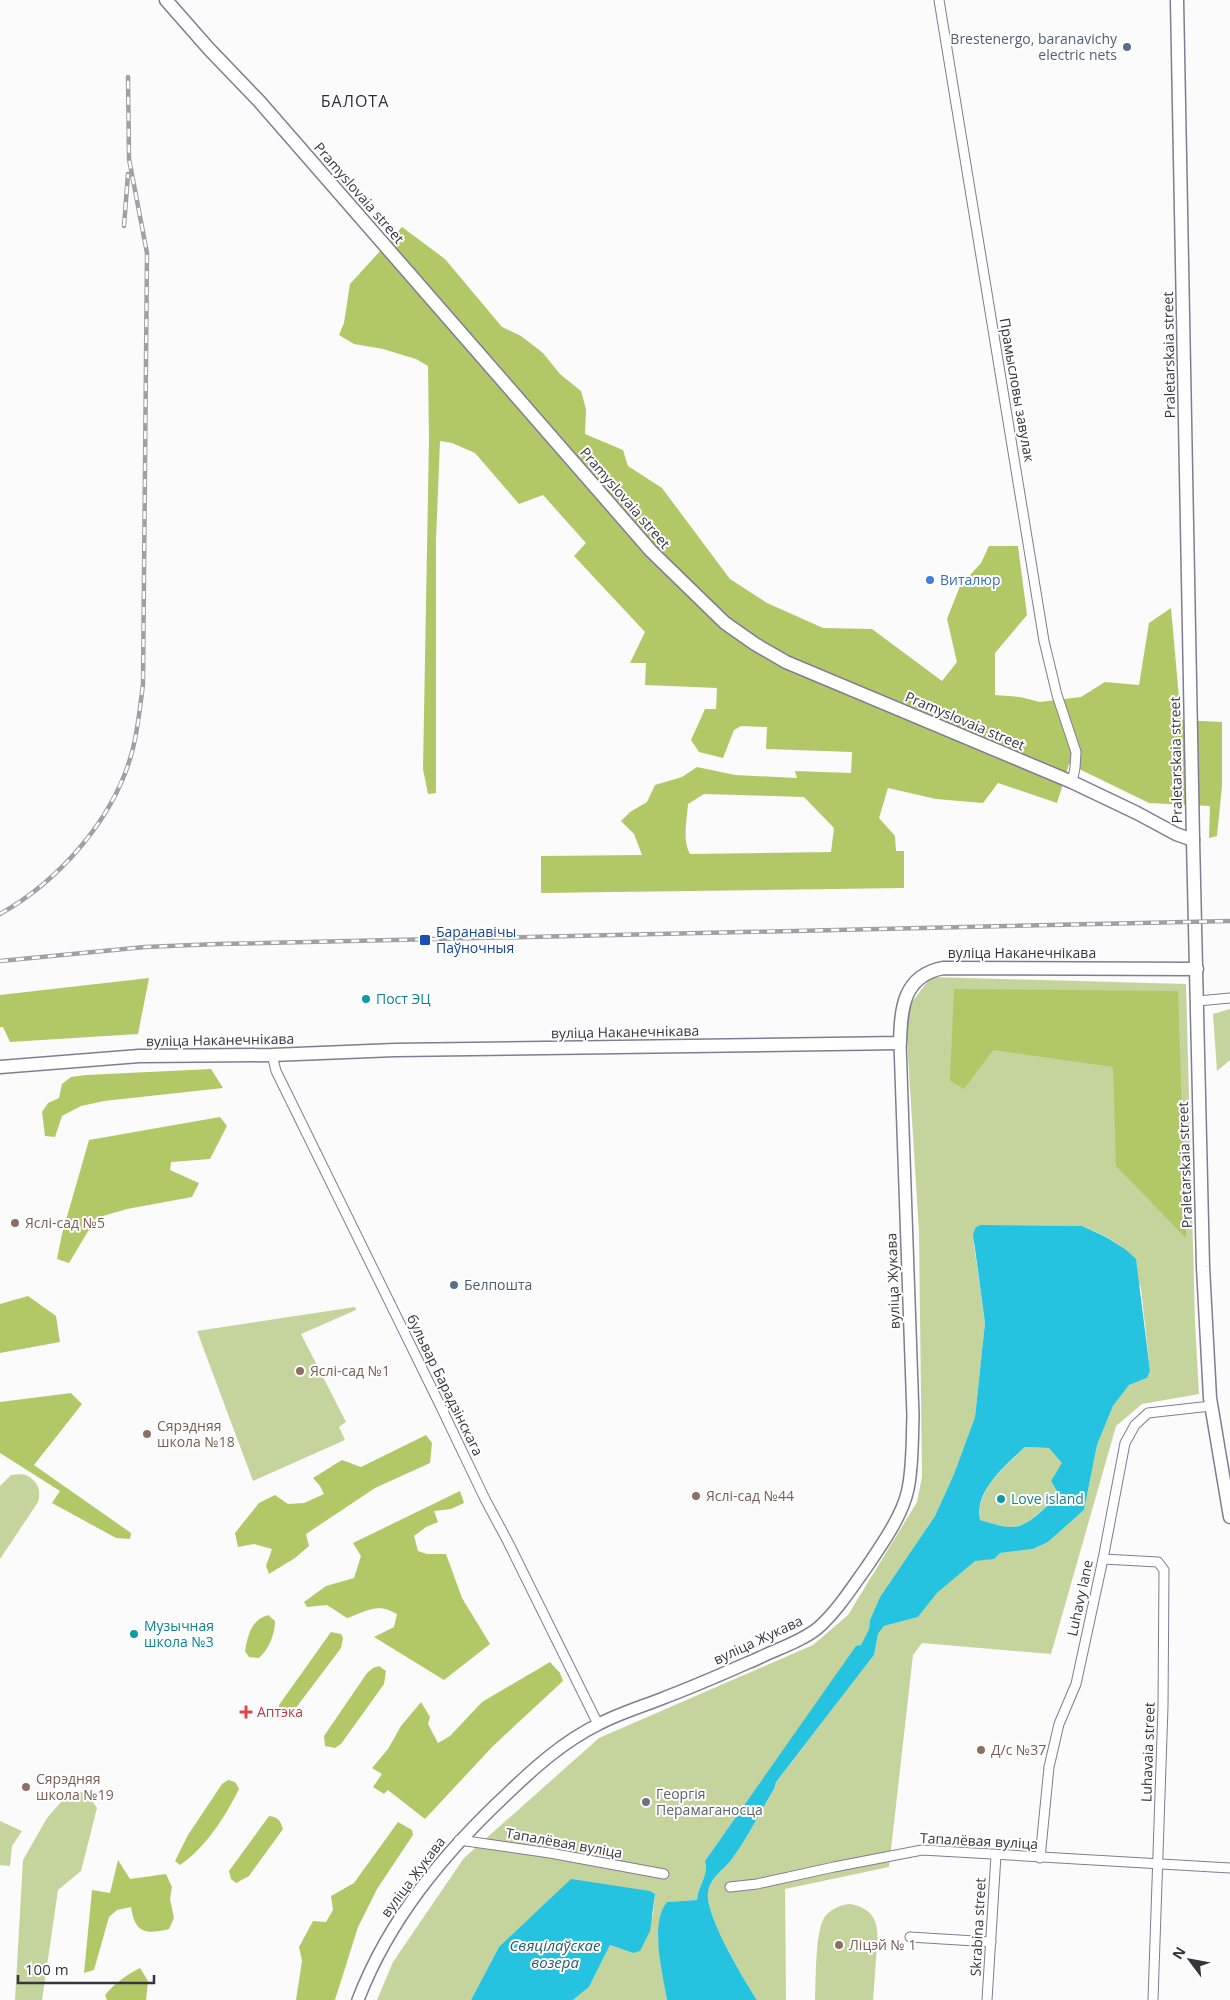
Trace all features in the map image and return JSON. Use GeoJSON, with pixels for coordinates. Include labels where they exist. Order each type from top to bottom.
{"type":"FeatureCollection","features":[{"type":"Feature","properties":{"kind":"main road","name":"Pramyslovaia street"},"geometry":{"type":"LineString","coordinates":[[166,0],[265,108],[651,551],[692,593],[725,623],[755,644],[786,662],[1072,782],[1176,834],[1193,840]]}},
{"type":"Feature","properties":{"kind":"main road","name":"Praletarskaia street"},"geometry":{"type":"LineString","coordinates":[[1177,0],[1193,840],[1198,1001],[1198,1116],[1203,1267],[1211,1406],[1230,1517]]}},
{"type":"Feature","properties":{"kind":"main road","name":"вуліца Наканечнікава"},"geometry":{"type":"LineString","coordinates":[[0,1068],[138,1056],[272,1055],[395,1050],[900,1043],[901,1018],[905,997],[917,979],[928,971],[943,968],[1197,969]]}},
{"type":"Feature","properties":{"kind":"street","name":"Прамысловы завулак"},"geometry":{"type":"LineString","coordinates":[[939,0],[1044,640],[1057,695],[1076,752],[1076,768],[1072,782]]}},
{"type":"Feature","properties":{"kind":"street"},"geometry":{"type":"LineString","coordinates":[[1198,1001],[1230,998]]}},
{"type":"Feature","properties":{"kind":"street","name":"вуліца Жукава"},"geometry":{"type":"LineString","coordinates":[[358,2000],[370,1968],[390,1932],[412,1899],[460,1840],[528,1773],[562,1747],[598,1724],[701,1683],[796,1641],[817,1629],[840,1605],[873,1557],[901,1509],[908,1490],[913,1416],[900,1043]]}},
{"type":"Feature","properties":{"kind":"street","name":"бульвар Барадзінскага"},"geometry":{"type":"LineString","coordinates":[[272,1055],[278,1076],[485,1500],[508,1542],[598,1724]]}},
{"type":"Feature","properties":{"kind":"street","name":"Luhavy lane"},"geometry":{"type":"LineString","coordinates":[[1040,1858],[1049,1767],[1059,1724],[1076,1684],[1125,1444],[1135,1425],[1148,1413],[1211,1406]]}},
{"type":"Feature","properties":{"kind":"street","name":"Luhavaia street"},"geometry":{"type":"LineString","coordinates":[[1103,1559],[1158,1562],[1164,1570],[1163,1707],[1153,2000]]}},
{"type":"Feature","properties":{"kind":"street","name":"Тапалёвая вуліца"},"geometry":{"type":"LineString","coordinates":[[460,1840],[550,1853],[664,1874]]}},
{"type":"Feature","properties":{"kind":"street","name":"Тапалёвая вуліца"},"geometry":{"type":"LineString","coordinates":[[730,1887],[758,1884],[922,1850],[1230,1868]]}},
{"type":"Feature","properties":{"kind":"street","name":"Skrabina street"},"geometry":{"type":"LineString","coordinates":[[987,2000],[996,1855]]}},
{"type":"Feature","properties":{"kind":"street"},"geometry":{"type":"LineString","coordinates":[[910,1937],[990,1942]]}},
{"type":"Feature","properties":{"kind":"green space"},"geometry":{"type":"Polygon","coordinates":[[[402,227],[445,259],[502,327],[521,336],[543,353],[560,374],[581,391],[586,409],[585,434],[623,450],[628,466],[662,488],[730,579],[767,603],[823,628],[872,629],[942,681],[957,662],[947,619],[960,586],[981,563],[989,546],[1018,546],[1027,615],[995,653],[995,695],[1020,697],[1040,702],[1081,697],[1105,682],[1139,685],[1149,623],[1171,608],[1181,720],[1222,722],[1222,786],[1217,836],[1209,838],[1210,806],[1149,803],[1069,764],[1057,803],[998,783],[983,803],[936,799],[888,788],[879,818],[895,836],[896,851],[904,851],[904,888],[541,893],[541,856],[642,855],[634,834],[621,821],[630,812],[647,802],[655,785],[682,777],[697,767],[735,775],[797,778],[795,771],[851,773],[852,752],[766,749],[767,727],[741,726],[734,730],[723,758],[699,752],[691,740],[705,709],[716,709],[717,688],[645,685],[646,663],[630,663],[645,632],[574,556],[586,543],[543,495],[519,504],[475,453],[452,443],[440,441],[436,540],[436,793],[428,794],[423,769],[429,439],[428,366],[416,359],[383,349],[354,344],[339,335],[344,323],[350,284],[402,227]],[[704,794],[688,804],[686,843],[690,854],[831,852],[834,828],[804,797],[704,794]]]}},
{"type":"Feature","properties":{"kind":"green space"},"geometry":{"type":"Polygon","coordinates":[[[931,977],[1186,984],[1195,1322],[1199,1394],[1142,1404],[1116,1426],[1051,1654],[922,1643],[913,1655],[889,1867],[785,1889],[786,2000],[757,2000],[726,1947],[713,1916],[708,1893],[711,1882],[738,1851],[774,1789],[776,1782],[874,1655],[878,1634],[884,1626],[918,1617],[937,1593],[975,1560],[987,1560],[1000,1553],[1033,1549],[1048,1542],[1084,1510],[1097,1445],[1113,1406],[1129,1385],[1147,1378],[1150,1371],[1141,1288],[1125,1249],[1107,1237],[1082,1226],[980,1225],[976,1227],[974,1245],[985,1323],[975,1417],[954,1474],[935,1516],[880,1597],[870,1620],[869,1629],[861,1645],[856,1647],[705,1861],[706,1871],[697,1900],[667,1902],[658,1938],[667,2000],[573,2000],[589,1987],[610,1945],[633,1953],[653,1915],[655,1894],[499,1947],[471,2000],[377,2000],[393,1962],[464,1858],[599,1738],[813,1645],[848,1615],[917,1502],[922,1477],[919,1232],[906,1024],[912,1002],[931,977]]]}},
{"type":"Feature","properties":{"kind":"green space"},"geometry":{"type":"Polygon","coordinates":[[[149,978],[138,1034],[10,1042],[3,1027],[0,1027],[0,995],[149,978]]]}},
{"type":"Feature","properties":{"kind":"green space"},"geometry":{"type":"Polygon","coordinates":[[[954,989],[1178,991],[1186,1238],[1116,1166],[1113,1067],[993,1050],[964,1089],[950,1081],[954,989]]]}},
{"type":"Feature","properties":{"kind":"green space"},"geometry":{"type":"Polygon","coordinates":[[[1230,1009],[1230,1060],[1217,1071],[1213,1014],[1230,1009]]]}},
{"type":"Feature","properties":{"kind":"green space"},"geometry":{"type":"Polygon","coordinates":[[[211,1069],[223,1088],[104,1101],[81,1106],[62,1116],[55,1137],[45,1136],[42,1112],[48,1103],[59,1098],[62,1084],[71,1077],[211,1069]]]}},
{"type":"Feature","properties":{"kind":"green space"},"geometry":{"type":"Polygon","coordinates":[[[220,1117],[227,1126],[210,1159],[171,1162],[170,1170],[199,1183],[192,1197],[127,1209],[96,1218],[69,1263],[57,1259],[62,1234],[89,1140],[220,1117]]]}},
{"type":"Feature","properties":{"kind":"green space"},"geometry":{"type":"Polygon","coordinates":[[[28,1296],[56,1316],[60,1342],[0,1353],[0,1304],[28,1296]]]}},
{"type":"Feature","properties":{"kind":"green space","name":"Яслі-сад №1"},"geometry":{"type":"Polygon","coordinates":[[[355,1307],[356,1310],[301,1334],[346,1422],[339,1427],[345,1440],[253,1481],[197,1331],[355,1307]]]}},
{"type":"Feature","properties":{"kind":"green space"},"geometry":{"type":"Polygon","coordinates":[[[71,1393],[82,1404],[34,1465],[131,1533],[130,1539],[116,1538],[52,1503],[60,1491],[0,1453],[0,1402],[71,1393]]]}},
{"type":"Feature","properties":{"kind":"green space"},"geometry":{"type":"Polygon","coordinates":[[[426,1435],[432,1443],[430,1463],[375,1488],[306,1534],[309,1546],[295,1558],[269,1574],[266,1566],[272,1549],[254,1544],[238,1547],[235,1533],[259,1503],[275,1495],[288,1504],[304,1503],[324,1494],[313,1478],[342,1460],[361,1467],[426,1435]]]}},
{"type":"Feature","properties":{"kind":"green space"},"geometry":{"type":"Polygon","coordinates":[[[1025,1447],[1049,1448],[1063,1463],[1051,1481],[1058,1493],[1037,1515],[1024,1524],[1011,1527],[980,1520],[982,1499],[987,1489],[1001,1471],[1025,1447]]]}},
{"type":"Feature","properties":{"kind":"green space"},"geometry":{"type":"Polygon","coordinates":[[[22,1474],[31,1478],[37,1484],[39,1492],[38,1502],[0,1559],[0,1486],[11,1475],[22,1474]]]}},
{"type":"Feature","properties":{"kind":"green space"},"geometry":{"type":"Polygon","coordinates":[[[460,1491],[464,1503],[451,1509],[434,1511],[438,1522],[426,1527],[414,1536],[418,1551],[427,1554],[446,1554],[462,1598],[490,1644],[444,1680],[374,1637],[394,1627],[397,1614],[390,1610],[378,1608],[366,1610],[347,1618],[327,1605],[307,1607],[304,1602],[326,1586],[354,1578],[361,1556],[353,1543],[460,1491]]]}},
{"type":"Feature","properties":{"kind":"green space"},"geometry":{"type":"Polygon","coordinates":[[[268,1615],[275,1621],[271,1641],[259,1658],[249,1657],[245,1651],[251,1629],[258,1620],[268,1615]]]}},
{"type":"Feature","properties":{"kind":"green space"},"geometry":{"type":"Polygon","coordinates":[[[331,1632],[341,1634],[343,1638],[341,1648],[292,1713],[279,1712],[279,1705],[331,1632]]]}},
{"type":"Feature","properties":{"kind":"green space"},"geometry":{"type":"Polygon","coordinates":[[[550,1662],[560,1673],[563,1681],[493,1746],[425,1819],[388,1790],[384,1794],[373,1787],[382,1774],[372,1768],[388,1749],[401,1726],[421,1702],[430,1717],[428,1724],[438,1743],[450,1736],[482,1702],[550,1662]]]}},
{"type":"Feature","properties":{"kind":"green space"},"geometry":{"type":"Polygon","coordinates":[[[379,1666],[386,1671],[384,1684],[341,1744],[335,1748],[325,1746],[324,1736],[367,1673],[379,1666]]]}},
{"type":"Feature","properties":{"kind":"green space"},"geometry":{"type":"Polygon","coordinates":[[[228,1780],[235,1782],[239,1789],[234,1800],[206,1840],[180,1865],[175,1861],[188,1835],[222,1784],[228,1780]]]}},
{"type":"Feature","properties":{"kind":"green space"},"geometry":{"type":"Polygon","coordinates":[[[73,1791],[87,1793],[97,1808],[81,1871],[58,1890],[42,2000],[15,2000],[23,1860],[47,1818],[73,1791]]]}},
{"type":"Feature","properties":{"kind":"green space"},"geometry":{"type":"Polygon","coordinates":[[[269,1816],[275,1817],[281,1823],[283,1829],[249,1876],[236,1883],[231,1879],[229,1871],[269,1816]]]}},
{"type":"Feature","properties":{"kind":"green space"},"geometry":{"type":"Polygon","coordinates":[[[0,1821],[22,1831],[12,1846],[10,1866],[0,1865],[0,1821]]]}},
{"type":"Feature","properties":{"kind":"green space"},"geometry":{"type":"Polygon","coordinates":[[[398,1822],[412,1830],[413,1835],[377,1889],[358,1927],[335,2000],[296,2000],[302,1961],[299,1947],[313,1921],[326,1922],[333,1910],[331,1896],[354,1883],[398,1822]]]}},
{"type":"Feature","properties":{"kind":"green space"},"geometry":{"type":"Polygon","coordinates":[[[118,1860],[130,1879],[166,1874],[172,1887],[170,1899],[174,1918],[169,1929],[147,1932],[138,1927],[131,1907],[117,1910],[109,1917],[94,1970],[84,1973],[92,1890],[110,1893],[118,1860]]]}},
{"type":"Feature","properties":{"kind":"green space"},"geometry":{"type":"Polygon","coordinates":[[[850,1904],[861,1907],[868,1912],[876,1925],[877,1942],[873,2000],[815,2000],[817,1946],[821,1925],[826,1915],[832,1910],[839,1906],[850,1904]]]}},
{"type":"Feature","properties":{"kind":"green space"},"geometry":{"type":"Polygon","coordinates":[[[140,1968],[148,1981],[146,2000],[107,2000],[105,1995],[113,1987],[125,1976],[140,1968]]]}},
{"type":"Feature","properties":{"kind":"water"},"geometry":{"type":"Polygon","coordinates":[[[980,1225],[1082,1226],[1106,1237],[1125,1249],[1136,1259],[1150,1371],[1147,1378],[1129,1385],[1113,1406],[1097,1445],[1084,1510],[1048,1542],[1033,1549],[1000,1553],[994,1559],[975,1561],[937,1593],[918,1617],[884,1626],[878,1634],[874,1655],[776,1782],[774,1789],[738,1851],[711,1882],[708,1893],[713,1916],[726,1947],[757,2000],[667,2000],[660,1963],[658,1936],[662,1911],[667,1902],[697,1900],[706,1871],[705,1861],[856,1646],[861,1645],[869,1629],[870,1620],[880,1597],[935,1516],[954,1474],[975,1417],[985,1323],[973,1234],[976,1227],[980,1225]],[[1025,1447],[1000,1471],[986,1489],[979,1509],[980,1520],[996,1525],[1017,1526],[1031,1520],[1049,1504],[1058,1493],[1051,1481],[1062,1463],[1049,1448],[1025,1447]]]}},
{"type":"Feature","properties":{"kind":"water","name":"Свяцілаўскае возера"},"geometry":{"type":"Polygon","coordinates":[[[571,1879],[650,1891],[655,1894],[650,1931],[640,1951],[633,1953],[610,1945],[589,1987],[573,2000],[471,2000],[499,1947],[571,1879]]]}},
{"type":"Feature","properties":{"kind":"railway"},"geometry":{"type":"LineString","coordinates":[[0,914],[22,900],[63,866],[98,824],[124,777],[137,727],[143,684],[147,253],[129,159],[128,77]]}},
{"type":"Feature","properties":{"kind":"railway"},"geometry":{"type":"LineString","coordinates":[[124,226],[128,174]]}},
{"type":"Feature","properties":{"kind":"railway"},"geometry":{"type":"LineString","coordinates":[[0,961],[145,947],[218,944],[1230,921]]}},
{"type":"Feature","properties":{"kind":"place","name":"Brestenergo, baranavichy electric nets"},"geometry":{"type":"Point","coordinates":[1127,47]}},
{"type":"Feature","properties":{"kind":"place","name":"Виталюр"},"geometry":{"type":"Point","coordinates":[930,580]}},
{"type":"Feature","properties":{"kind":"place","name":"Баранавічы Паўночныя"},"geometry":{"type":"Point","coordinates":[425,940]}},
{"type":"Feature","properties":{"kind":"place","name":"Пост ЭЦ"},"geometry":{"type":"Point","coordinates":[366,999]}},
{"type":"Feature","properties":{"kind":"place","name":"Яслі-сад №5"},"geometry":{"type":"Point","coordinates":[15,1223]}},
{"type":"Feature","properties":{"kind":"place","name":"Белпошта"},"geometry":{"type":"Point","coordinates":[454,1285]}},
{"type":"Feature","properties":{"kind":"place","name":"Яслі-сад №1"},"geometry":{"type":"Point","coordinates":[300,1371]}},
{"type":"Feature","properties":{"kind":"place","name":"Сярэдняя школа №18"},"geometry":{"type":"Point","coordinates":[147,1434]}},
{"type":"Feature","properties":{"kind":"place","name":"Яслі-сад №44"},"geometry":{"type":"Point","coordinates":[696,1496]}},
{"type":"Feature","properties":{"kind":"place","name":"Love island"},"geometry":{"type":"Point","coordinates":[1001,1499]}},
{"type":"Feature","properties":{"kind":"place","name":"Музычная школа №3"},"geometry":{"type":"Point","coordinates":[134,1634]}},
{"type":"Feature","properties":{"kind":"place","name":"Аптэка"},"geometry":{"type":"Point","coordinates":[246,1712]}},
{"type":"Feature","properties":{"kind":"place","name":"Д/с №37"},"geometry":{"type":"Point","coordinates":[981,1750]}},
{"type":"Feature","properties":{"kind":"place","name":"Сярэдняя школа №19"},"geometry":{"type":"Point","coordinates":[26,1787]}},
{"type":"Feature","properties":{"kind":"place","name":"Георгія Перамаганосца"},"geometry":{"type":"Point","coordinates":[646,1802]}},
{"type":"Feature","properties":{"kind":"place","name":"Ліцэй № 1"},"geometry":{"type":"Point","coordinates":[839,1945]}},
{"type":"Feature","properties":{"kind":"district","name":"БАЛОТА"},"geometry":{"type":"Point","coordinates":[355,101]}}]}
